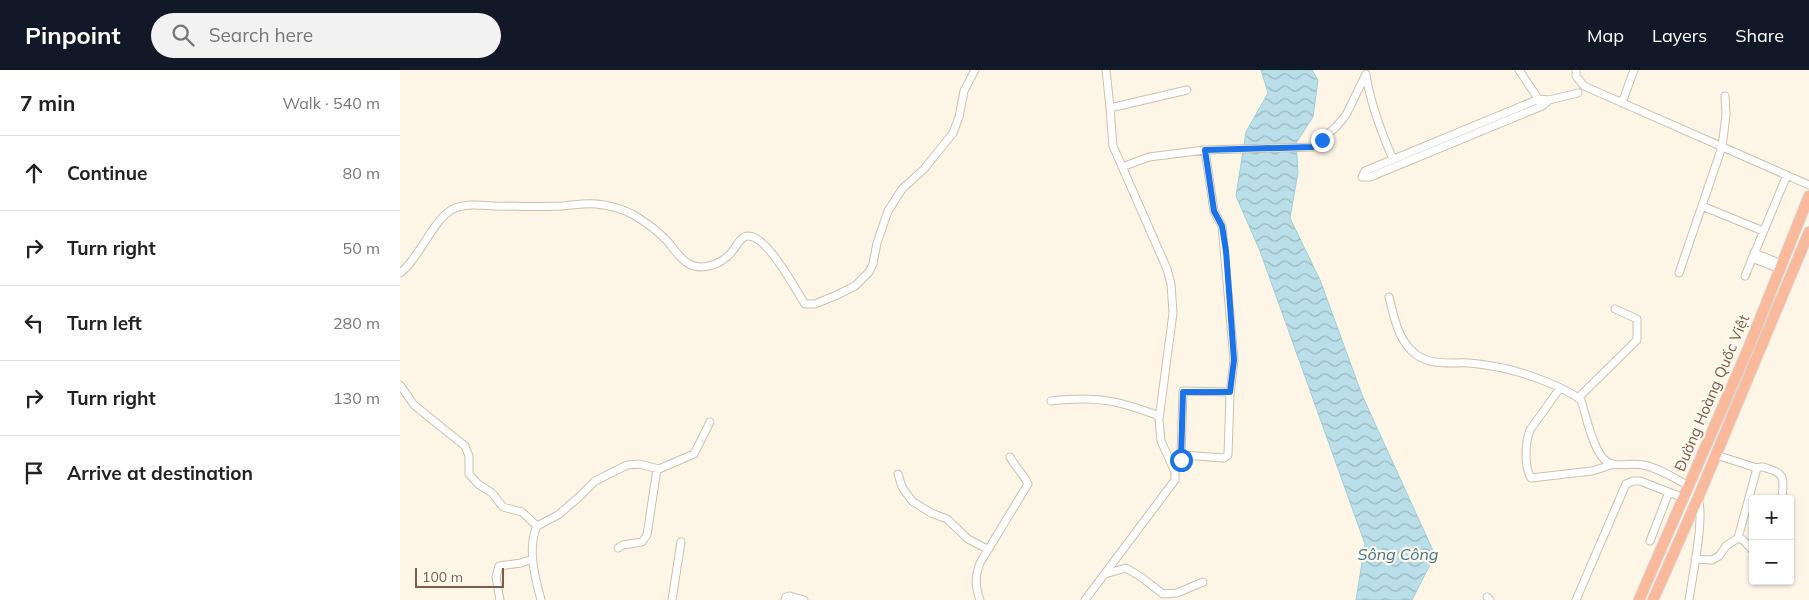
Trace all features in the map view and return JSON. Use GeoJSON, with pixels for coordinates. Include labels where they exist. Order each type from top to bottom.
{"type":"FeatureCollection","features":[{"type":"Feature","properties":{"kind":"highway","name":"Đường Hoàng Quốc Việt"},"geometry":{"type":"LineString","coordinates":[[1639,600],[1781,267],[1809,196]]}},
{"type":"Feature","properties":{"kind":"highway","name":"Đường Hoàng Quốc Việt"},"geometry":{"type":"LineString","coordinates":[[1653,600],[1806,247],[1809,232]]}},
{"type":"Feature","properties":{"kind":"highway"},"geometry":{"type":"LineString","coordinates":[[1686,492],[1698,498]]}},
{"type":"Feature","properties":{"kind":"street"},"geometry":{"type":"LineString","coordinates":[[400,272],[414,258],[440,220],[454,209],[478,205],[563,206],[598,204],[630,213],[644,221],[657,231],[688,264],[697,267],[720,262],[730,254],[742,238],[754,237],[772,252],[805,304],[809,305],[824,300],[855,286],[869,272],[888,211],[902,189],[924,169],[953,133],[959,117],[964,91],[975,70]]}},
{"type":"Feature","properties":{"kind":"street"},"geometry":{"type":"LineString","coordinates":[[1106,70],[1112,137],[1122,167],[1167,269],[1171,284],[1172,313],[1159,416],[1161,441],[1175,472]]}},
{"type":"Feature","properties":{"kind":"street"},"geometry":{"type":"LineString","coordinates":[[1519,70],[1541,102]]}},
{"type":"Feature","properties":{"kind":"street"},"geometry":{"type":"LineString","coordinates":[[1576,70],[1583,91]]}},
{"type":"Feature","properties":{"kind":"street"},"geometry":{"type":"LineString","coordinates":[[1622,102],[1634,70]]}},
{"type":"Feature","properties":{"kind":"street"},"geometry":{"type":"LineString","coordinates":[[1122,167],[1149,156],[1205,150],[1309,147],[1322,140],[1336,128],[1346,115],[1366,72]]}},
{"type":"Feature","properties":{"kind":"street"},"geometry":{"type":"LineString","coordinates":[[1366,72],[1369,91],[1380,129],[1393,160]]}},
{"type":"Feature","properties":{"kind":"street"},"geometry":{"type":"LineString","coordinates":[[1110,108],[1187,90]]}},
{"type":"Feature","properties":{"kind":"street"},"geometry":{"type":"LineString","coordinates":[[1541,102],[1370,177],[1362,178],[1365,172],[1393,160],[1541,102],[1583,91],[1622,102],[1809,185]]}},
{"type":"Feature","properties":{"kind":"street"},"geometry":{"type":"LineString","coordinates":[[1679,273],[1722,147],[1726,115],[1725,96]]}},
{"type":"Feature","properties":{"kind":"street"},"geometry":{"type":"LineString","coordinates":[[1181,455],[1227,457],[1230,392],[1234,360],[1226,251],[1222,226],[1214,211],[1205,150]]}},
{"type":"Feature","properties":{"kind":"street"},"geometry":{"type":"LineString","coordinates":[[1745,276],[1787,175]]}},
{"type":"Feature","properties":{"kind":"street"},"geometry":{"type":"LineString","coordinates":[[1702,206],[1763,231]]}},
{"type":"Feature","properties":{"kind":"street"},"geometry":{"type":"LineString","coordinates":[[1753,256],[1781,267]]}},
{"type":"Feature","properties":{"kind":"street"},"geometry":{"type":"LineString","coordinates":[[1389,297],[1400,336],[1416,354],[1431,362],[1467,363],[1506,369],[1560,388],[1581,400],[1596,445],[1603,458],[1611,465]]}},
{"type":"Feature","properties":{"kind":"street"},"geometry":{"type":"LineString","coordinates":[[1578,398],[1637,340],[1638,319],[1615,309]]}},
{"type":"Feature","properties":{"kind":"street"},"geometry":{"type":"LineString","coordinates":[[400,385],[414,406],[465,446],[469,456],[469,474],[478,484],[492,493],[503,507],[522,512],[537,526]]}},
{"type":"Feature","properties":{"kind":"street"},"geometry":{"type":"LineString","coordinates":[[1560,388],[1527,437],[1528,472],[1531,478],[1592,471],[1611,465],[1643,465],[1662,472],[1686,492]]}},
{"type":"Feature","properties":{"kind":"street"},"geometry":{"type":"LineString","coordinates":[[1085,600],[1174,480],[1175,472],[1181,460],[1183,392],[1230,392]]}},
{"type":"Feature","properties":{"kind":"street"},"geometry":{"type":"LineString","coordinates":[[1051,401],[1076,398],[1115,401],[1159,416]]}},
{"type":"Feature","properties":{"kind":"street"},"geometry":{"type":"LineString","coordinates":[[541,600],[532,558],[534,534],[537,526],[558,515],[595,481],[627,465],[639,464],[657,469],[694,454],[710,422]]}},
{"type":"Feature","properties":{"kind":"street"},"geometry":{"type":"LineString","coordinates":[[1716,455],[1757,468],[1761,466],[1780,473],[1783,477],[1782,495]]}},
{"type":"Feature","properties":{"kind":"street"},"geometry":{"type":"LineString","coordinates":[[980,600],[975,586],[975,575],[987,549],[1028,484],[1014,467],[1010,457]]}},
{"type":"Feature","properties":{"kind":"street"},"geometry":{"type":"LineString","coordinates":[[1695,559],[1712,560],[1719,556],[1726,546],[1738,538],[1757,468]]}},
{"type":"Feature","properties":{"kind":"street"},"geometry":{"type":"LineString","coordinates":[[618,548],[623,545],[642,542],[647,535],[657,469]]}},
{"type":"Feature","properties":{"kind":"street"},"geometry":{"type":"LineString","coordinates":[[898,474],[902,487],[912,501],[931,513],[947,519],[968,539],[987,549]]}},
{"type":"Feature","properties":{"kind":"street"},"geometry":{"type":"LineString","coordinates":[[1576,600],[1626,484],[1640,481],[1669,492],[1686,492]]}},
{"type":"Feature","properties":{"kind":"street"},"geometry":{"type":"LineString","coordinates":[[1650,541],[1669,492]]}},
{"type":"Feature","properties":{"kind":"street"},"geometry":{"type":"LineString","coordinates":[[1689,600],[1699,514],[1698,498]]}},
{"type":"Feature","properties":{"kind":"street"},"geometry":{"type":"LineString","coordinates":[[1738,538],[1749,546]]}},
{"type":"Feature","properties":{"kind":"street"},"geometry":{"type":"LineString","coordinates":[[672,600],[680,542]]}},
{"type":"Feature","properties":{"kind":"street"},"geometry":{"type":"LineString","coordinates":[[500,600],[496,577],[499,566],[520,563],[532,558]]}},
{"type":"Feature","properties":{"kind":"street"},"geometry":{"type":"LineString","coordinates":[[1105,574],[1126,568],[1136,573],[1163,594],[1178,593],[1203,582]]}},
{"type":"Feature","properties":{"kind":"street"},"geometry":{"type":"LineString","coordinates":[[785,600],[786,597],[790,596],[804,600]]}},
{"type":"Feature","properties":{"kind":"water","name":"Sông Công"},"geometry":{"type":"Polygon","coordinates":[[[1261,70],[1312,70],[1318,80],[1313,117],[1296,143],[1298,172],[1290,218],[1320,280],[1362,395],[1435,555],[1412,600],[1356,600],[1365,544],[1260,251],[1236,196],[1246,132],[1268,93],[1261,70]]]}},
{"type":"Feature","properties":{"kind":"route"},"geometry":{"type":"LineString","coordinates":[[1181,460],[1182,393],[1185,390],[1230,392],[1234,360],[1226,251],[1222,226],[1214,211],[1205,150],[1312,147],[1322,140]]}}]}
